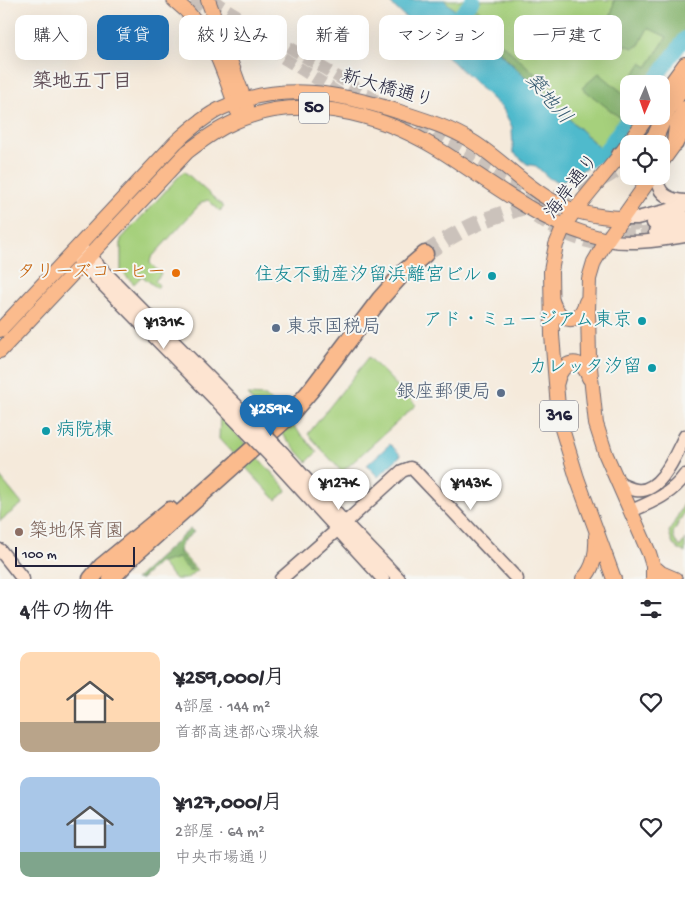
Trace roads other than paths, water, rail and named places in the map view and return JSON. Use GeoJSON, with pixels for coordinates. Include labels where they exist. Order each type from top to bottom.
{"type":"FeatureCollection","features":[{"type":"Feature","properties":{"kind":"highway"},"geometry":{"type":"LineString","coordinates":[[675,143],[679,107],[685,84]]}},
{"type":"Feature","properties":{"kind":"highway"},"geometry":{"type":"LineString","coordinates":[[655,135],[679,107]]}},
{"type":"Feature","properties":{"kind":"highway"},"geometry":{"type":"LineString","coordinates":[[111,579],[135,554],[287,418],[392,285],[428,258],[390,303],[310,406],[294,423],[139,563],[125,579]]}},
{"type":"Feature","properties":{"kind":"highway"},"geometry":{"type":"LineString","coordinates":[[91,579],[102,566],[187,496],[282,410],[349,338]]}},
{"type":"Feature","properties":{"kind":"main road"},"geometry":{"type":"LineString","coordinates":[[174,0],[190,13],[209,38],[239,101]]}},
{"type":"Feature","properties":{"kind":"main road"},"geometry":{"type":"LineString","coordinates":[[208,0],[245,118]]}},
{"type":"Feature","properties":{"kind":"main road"},"geometry":{"type":"LineString","coordinates":[[679,107],[685,64]]}},
{"type":"Feature","properties":{"kind":"main road","name":"新大橋通り"},"geometry":{"type":"LineString","coordinates":[[0,330],[176,142],[208,116],[239,101],[269,94],[306,91],[324,92],[366,101],[437,124],[456,132],[490,154],[544,196],[575,210],[601,216],[622,218]]}},
{"type":"Feature","properties":{"kind":"main road","name":"新大橋通り"},"geometry":{"type":"LineString","coordinates":[[0,351],[187,152],[217,131],[245,118],[270,111],[312,108],[346,112],[402,130],[437,148],[514,199],[564,226],[607,240]]}},
{"type":"Feature","properties":{"kind":"main road"},"geometry":{"type":"LineString","coordinates":[[670,150],[675,143]]}},
{"type":"Feature","properties":{"kind":"main road","name":"海岸通り"},"geometry":{"type":"LineString","coordinates":[[614,579],[564,439],[556,387],[551,298],[552,258],[564,226],[575,210],[620,159]]}},
{"type":"Feature","properties":{"kind":"main road","name":"316"},"geometry":{"type":"LineString","coordinates":[[646,185],[596,257],[591,270],[588,296],[591,384],[596,424],[606,456],[631,511],[653,573],[661,573],[674,579]]}},
{"type":"Feature","properties":{"kind":"main road","name":"50"},"geometry":{"type":"LineString","coordinates":[[544,196],[570,200],[577,199],[592,190]]}},
{"type":"Feature","properties":{"kind":"main road"},"geometry":{"type":"LineString","coordinates":[[551,298],[558,314],[563,318],[574,319],[582,313],[588,296]]}},
{"type":"Feature","properties":{"kind":"main road"},"geometry":{"type":"LineString","coordinates":[[556,387],[563,367],[573,364],[584,368],[591,384]]}},
{"type":"Feature","properties":{"kind":"main road"},"geometry":{"type":"LineString","coordinates":[[583,579],[594,561],[597,539],[595,525]]}},
{"type":"Feature","properties":{"kind":"street"},"geometry":{"type":"LineString","coordinates":[[658,185],[663,194],[685,201]]}},
{"type":"Feature","properties":{"kind":"street"},"geometry":{"type":"LineString","coordinates":[[622,218],[637,218],[685,206]]}},
{"type":"Feature","properties":{"kind":"street"},"geometry":{"type":"LineString","coordinates":[[685,218],[654,228],[685,226]]}},
{"type":"Feature","properties":{"kind":"street"},"geometry":{"type":"LineString","coordinates":[[607,240],[641,242],[685,236]]}},
{"type":"Feature","properties":{"kind":"street"},"geometry":{"type":"LineString","coordinates":[[75,249],[279,457],[341,527],[383,579]]}},
{"type":"Feature","properties":{"kind":"street"},"geometry":{"type":"LineString","coordinates":[[618,483],[637,490],[643,490],[655,485],[664,474],[685,436]]}},
{"type":"Feature","properties":{"kind":"street"},"geometry":{"type":"LineString","coordinates":[[281,579],[341,527],[402,470],[410,468],[517,579]]}},
{"type":"Feature","properties":{"kind":"street"},"geometry":{"type":"LineString","coordinates":[[631,511],[656,500],[670,491],[685,474]]}},
{"type":"Feature","properties":{"kind":"street"},"geometry":{"type":"LineString","coordinates":[[341,527],[399,579]]}},
{"type":"Feature","properties":{"kind":"street"},"geometry":{"type":"LineString","coordinates":[[0,550],[23,579]]}},
{"type":"Feature","properties":{"kind":"water"},"geometry":{"type":"Polygon","coordinates":[[[387,0],[444,0],[460,15],[403,15],[387,0]]]}},
{"type":"Feature","properties":{"kind":"water","name":"築地川"},"geometry":{"type":"Polygon","coordinates":[[[504,57],[607,155],[560,182],[550,179],[536,166],[527,164],[513,152],[512,127],[503,109],[451,60],[504,60],[504,57]]]}},
{"type":"Feature","properties":{"kind":"water"},"geometry":{"type":"Polygon","coordinates":[[[390,444],[401,455],[378,477],[367,465],[390,444]]]}},
{"type":"Feature","properties":{"kind":"waterway"},"geometry":{"type":"LineString","coordinates":[[460,15],[473,0]]}},
{"type":"Feature","properties":{"kind":"waterway"},"geometry":{"type":"LineString","coordinates":[[658,75],[685,38]]}},
{"type":"Feature","properties":{"kind":"waterway"},"geometry":{"type":"LineString","coordinates":[[589,161],[604,152],[623,125]]}},
{"type":"Feature","properties":{"kind":"tunnel"},"geometry":{"type":"LineString","coordinates":[[192,0],[378,118]]}},
{"type":"Feature","properties":{"kind":"tunnel"},"geometry":{"type":"LineString","coordinates":[[212,0],[384,105]]}},
{"type":"Feature","properties":{"kind":"tunnel"},"geometry":{"type":"LineString","coordinates":[[403,116],[512,183],[534,194]]}},
{"type":"Feature","properties":{"kind":"tunnel"},"geometry":{"type":"LineString","coordinates":[[425,254],[477,223],[581,189],[620,167]]}},
{"type":"Feature","properties":{"kind":"tunnel"},"geometry":{"type":"LineString","coordinates":[[536,218],[571,237],[590,243],[610,246]]}},
{"type":"Feature","properties":{"kind":"tunnel"},"geometry":{"type":"LineString","coordinates":[[610,223],[629,225],[653,223]]}},
{"type":"Feature","properties":{"kind":"tunnel"},"geometry":{"type":"LineString","coordinates":[[604,235],[655,232]]}},
{"type":"Feature","properties":{"kind":"place","name":"タリーズコーヒー"},"geometry":{"type":"Point","coordinates":[176,273]}},
{"type":"Feature","properties":{"kind":"place","name":"住友不動産汐留浜離宮ビル"},"geometry":{"type":"Point","coordinates":[492,276]}},
{"type":"Feature","properties":{"kind":"place","name":"アド・ミュージアム東京"},"geometry":{"type":"Point","coordinates":[642,321]}},
{"type":"Feature","properties":{"kind":"place","name":"東京国税局"},"geometry":{"type":"Point","coordinates":[276,328]}},
{"type":"Feature","properties":{"kind":"place","name":"カレッタ汐留"},"geometry":{"type":"Point","coordinates":[652,368]}},
{"type":"Feature","properties":{"kind":"place","name":"銀座郵便局"},"geometry":{"type":"Point","coordinates":[501,393]}},
{"type":"Feature","properties":{"kind":"place","name":"病院棟"},"geometry":{"type":"Point","coordinates":[46,431]}},
{"type":"Feature","properties":{"kind":"place","name":"築地保育園"},"geometry":{"type":"Point","coordinates":[19,532]}},
{"type":"Feature","properties":{"kind":"district","name":"築地五丁目"},"geometry":{"type":"Point","coordinates":[82,83]}}]}
